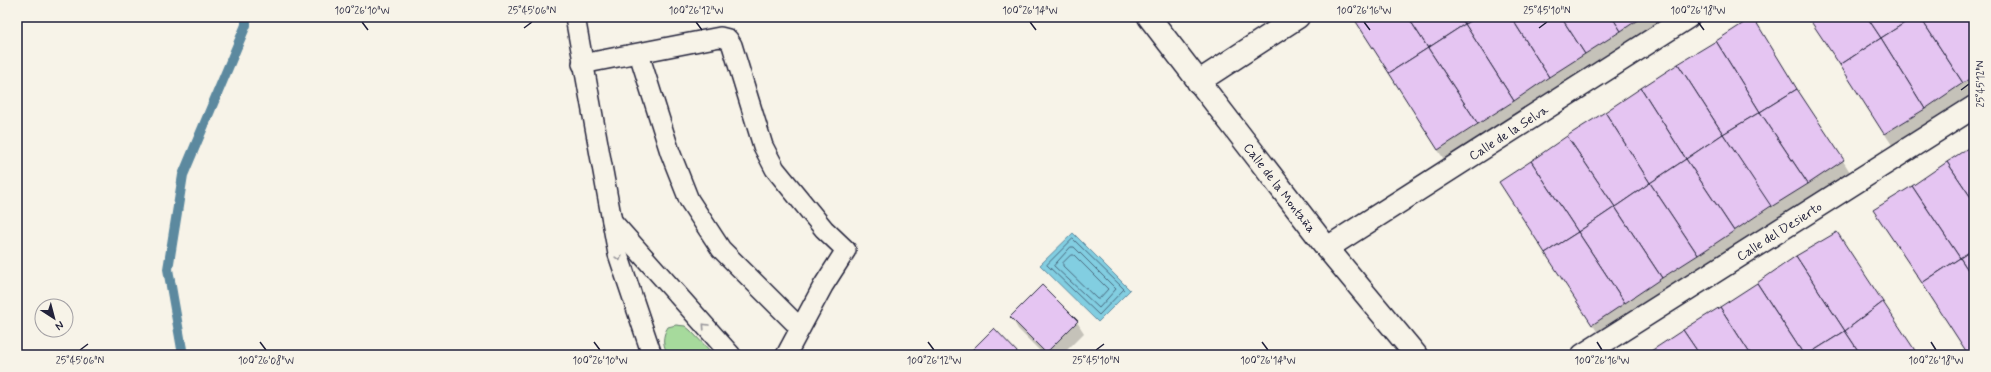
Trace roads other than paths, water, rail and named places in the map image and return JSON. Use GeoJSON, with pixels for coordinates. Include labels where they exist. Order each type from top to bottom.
{"type":"FeatureCollection","features":[{"type":"Feature","properties":{"kind":"street","name":"Calle de la Montaña"},"geometry":{"type":"LineString","coordinates":[[1149,17],[1327,248],[1416,355]]}},
{"type":"Feature","properties":{"kind":"street"},"geometry":{"type":"LineString","coordinates":[[1198,82],[1298,17]]}},
{"type":"Feature","properties":{"kind":"street","name":"Calle de la Selva"},"geometry":{"type":"LineString","coordinates":[[1327,248],[1688,17]]}},
{"type":"Feature","properties":{"kind":"street","name":"Calle del Desierto"},"geometry":{"type":"LineString","coordinates":[[1584,355],[1974,107]]}},
{"type":"Feature","properties":{"kind":"lane"},"geometry":{"type":"LineString","coordinates":[[575,17],[582,64],[618,254],[652,355]]}},
{"type":"Feature","properties":{"kind":"lane"},"geometry":{"type":"LineString","coordinates":[[582,64],[720,37],[728,39],[732,45],[763,146],[776,169],[824,229],[846,250],[823,286],[786,355]]}},
{"type":"Feature","properties":{"kind":"lane"},"geometry":{"type":"LineString","coordinates":[[638,54],[670,152],[689,200],[721,249],[800,328]]}},
{"type":"Feature","properties":{"kind":"lane"},"geometry":{"type":"LineString","coordinates":[[611,220],[731,355]]}},
{"type":"Feature","properties":{"kind":"water"},"geometry":{"type":"Polygon","coordinates":[[[1073,233],[1130,290],[1098,322],[1040,265],[1073,233]]]}},
{"type":"Feature","properties":{"kind":"waterway"},"geometry":{"type":"LineString","coordinates":[[183,355],[168,269],[183,175],[246,25],[246,17]]}}]}
